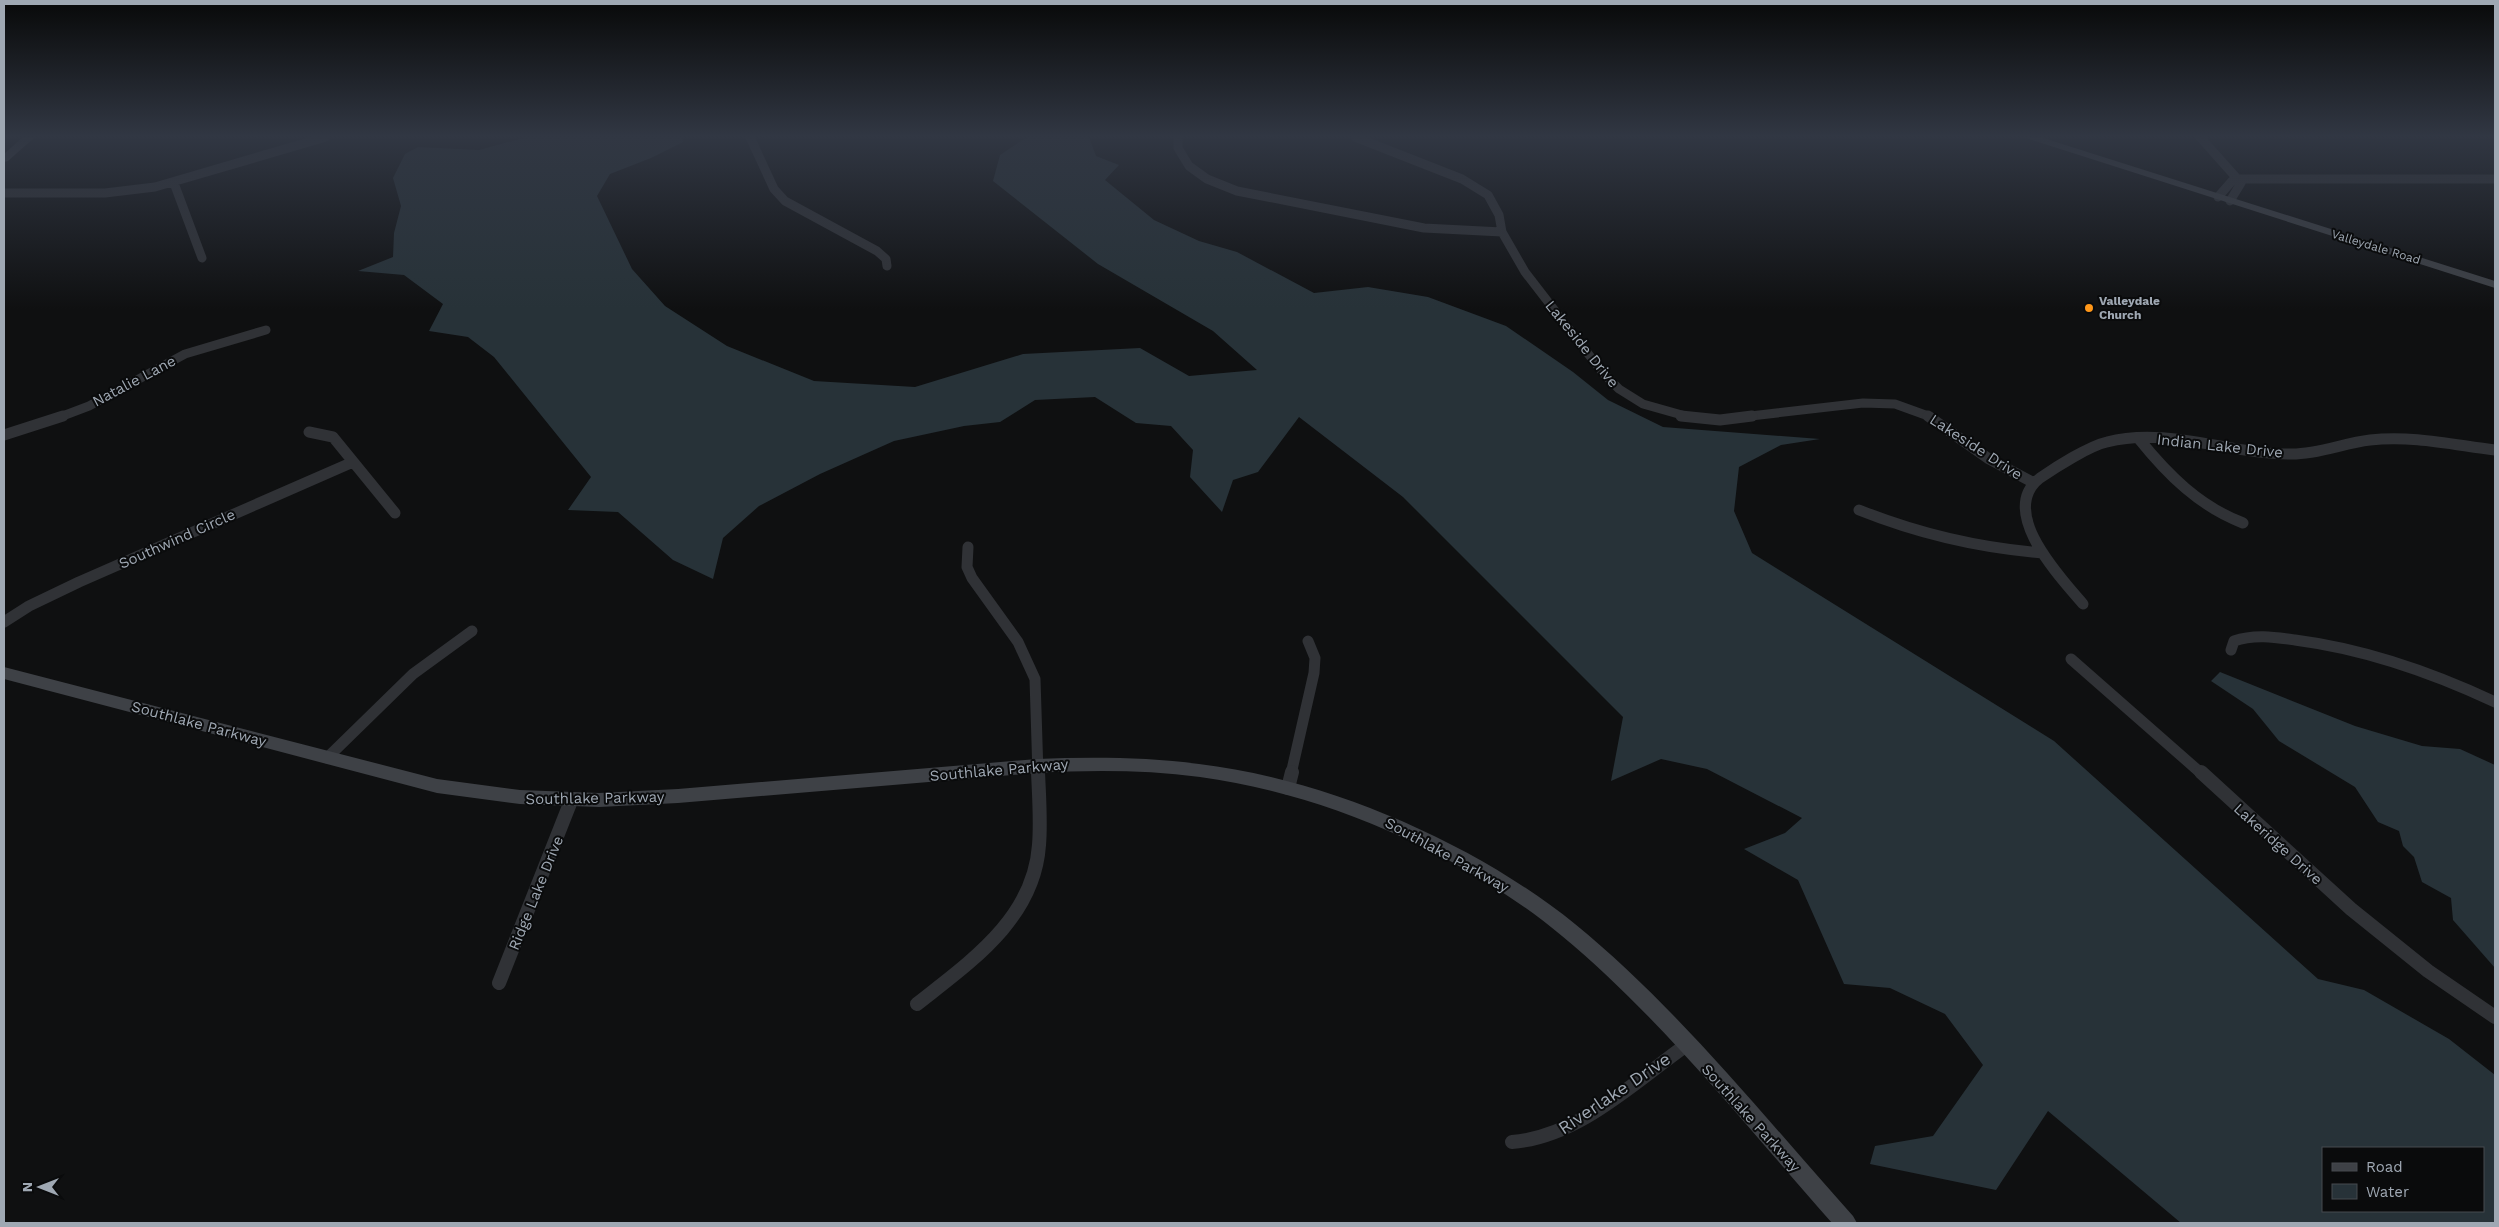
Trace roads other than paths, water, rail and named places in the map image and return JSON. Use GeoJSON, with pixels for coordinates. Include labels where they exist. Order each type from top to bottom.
{"type":"FeatureCollection","features":[{"type":"Feature","properties":{"kind":"street"},"geometry":{"type":"LineString","coordinates":[[178,194],[202,258]]}},
{"type":"Feature","properties":{"kind":"street"},"geometry":{"type":"LineString","coordinates":[[779,194],[785,201],[877,251],[886,259],[887,266]]}},
{"type":"Feature","properties":{"kind":"street"},"geometry":{"type":"LineString","coordinates":[[1253,194],[1424,228],[1502,232]]}},
{"type":"Feature","properties":{"kind":"street","name":"Lakeside Drive"},"geometry":{"type":"LineString","coordinates":[[1486,194],[1496,206],[1502,232],[1519,264],[1603,373],[1619,389],[1643,404],[1684,416],[1720,420],[1863,403],[1895,404],[1933,418],[1989,459],[2034,484]]}},
{"type":"Feature","properties":{"kind":"street","name":"Valleydale Road"},"geometry":{"type":"LineString","coordinates":[[2209,194],[2495,285]]}},
{"type":"Feature","properties":{"kind":"street"},"geometry":{"type":"LineString","coordinates":[[2230,201],[2234,194]]}},
{"type":"Feature","properties":{"kind":"street","name":"Natalie Lane"},"geometry":{"type":"LineString","coordinates":[[4,435],[51,421],[89,406],[186,354],[266,330]]}},
{"type":"Feature","properties":{"kind":"street"},"geometry":{"type":"LineString","coordinates":[[309,432],[333,437],[395,513]]}},
{"type":"Feature","properties":{"kind":"street","name":"Indian Lake Drive"},"geometry":{"type":"LineString","coordinates":[[2034,484],[2095,447],[2112,441],[2139,439],[2170,438],[2245,451],[2291,454],[2312,454],[2370,440],[2390,439],[2415,440],[2495,450]]}},
{"type":"Feature","properties":{"kind":"street"},"geometry":{"type":"LineString","coordinates":[[2139,439],[2173,480],[2234,520],[2243,523]]}},
{"type":"Feature","properties":{"kind":"street","name":"Southwind Circle"},"geometry":{"type":"LineString","coordinates":[[4,622],[30,606],[78,582],[353,462]]}},
{"type":"Feature","properties":{"kind":"street"},"geometry":{"type":"LineString","coordinates":[[2034,484],[2024,502],[2025,513],[2033,536],[2043,553],[2083,604]]}},
{"type":"Feature","properties":{"kind":"street"},"geometry":{"type":"LineString","coordinates":[[1859,510],[1917,532],[1955,543],[2005,551],[2043,553]]}},
{"type":"Feature","properties":{"kind":"street"},"geometry":{"type":"LineString","coordinates":[[918,1004],[976,959],[1012,919],[1029,891],[1038,865],[1037,696],[1032,669],[1018,642],[972,578],[967,567],[968,547]]}},
{"type":"Feature","properties":{"kind":"street"},"geometry":{"type":"LineString","coordinates":[[327,758],[392,691],[448,645],[472,631]]}},
{"type":"Feature","properties":{"kind":"street"},"geometry":{"type":"LineString","coordinates":[[2231,650],[2234,641],[2252,637],[2299,640],[2333,645],[2389,658],[2431,673],[2495,702]]}},
{"type":"Feature","properties":{"kind":"street"},"geometry":{"type":"LineString","coordinates":[[1288,788],[1314,674],[1315,658],[1308,641]]}},
{"type":"Feature","properties":{"kind":"street","name":"Lakeridge Drive"},"geometry":{"type":"LineString","coordinates":[[2071,658],[2088,676],[2183,755],[2250,819],[2351,909],[2428,971],[2495,1017]]}},
{"type":"Feature","properties":{"kind":"street","name":"Southlake Parkway"},"geometry":{"type":"LineString","coordinates":[[4,673],[327,758],[469,792],[504,798],[571,801],[650,799],[1037,766],[1096,764],[1186,768],[1288,788],[1357,809],[1398,827],[1481,870],[1538,907],[1569,931],[1613,971],[1685,1046],[1846,1223]]}},
{"type":"Feature","properties":{"kind":"street","name":"Ridge Lake Drive"},"geometry":{"type":"LineString","coordinates":[[499,983],[571,801]]}},
{"type":"Feature","properties":{"kind":"street","name":"Riverlake Drive"},"geometry":{"type":"LineString","coordinates":[[1512,1142],[1534,1140],[1559,1130],[1581,1118],[1685,1046]]}},
{"type":"Feature","properties":{"kind":"water"},"geometry":{"type":"Polygon","coordinates":[[[398,194],[598,194],[597,196],[632,269],[665,306],[727,346],[814,381],[915,387],[1023,354],[1140,348],[1189,376],[1257,370],[1213,331],[1098,264],[1010,194],[1122,194],[1154,220],[1199,241],[1237,252],[1314,293],[1368,287],[1428,297],[1506,326],[1573,372],[1608,400],[1663,427],[1820,439],[1781,445],[1739,467],[1734,511],[1752,553],[2054,741],[2318,979],[2364,990],[2449,1039],[2495,1075],[2495,1223],[2181,1223],[2048,1111],[1996,1190],[1870,1164],[1875,1146],[1933,1136],[1983,1065],[1945,1014],[1890,988],[1844,984],[1798,880],[1744,849],[1785,833],[1802,818],[1707,769],[1661,759],[1611,781],[1623,717],[1403,497],[1299,417],[1258,472],[1233,480],[1222,512],[1190,477],[1193,450],[1171,426],[1136,423],[1095,397],[1035,400],[1000,422],[964,426],[894,441],[820,474],[759,506],[723,538],[713,579],[673,560],[618,512],[568,510],[591,477],[494,357],[468,337],[429,331],[443,304],[404,275],[358,271],[393,257],[394,233],[401,206],[398,194]]]}},
{"type":"Feature","properties":{"kind":"water"},"geometry":{"type":"Polygon","coordinates":[[[2220,672],[2355,726],[2422,746],[2460,749],[2495,765],[2495,968],[2453,920],[2451,898],[2422,882],[2414,857],[2403,846],[2399,831],[2378,822],[2355,787],[2279,741],[2253,709],[2211,681],[2220,672]]]}},
{"type":"Feature","properties":{"kind":"place","name":"Valleydale Church"},"geometry":{"type":"Point","coordinates":[2089,308]}}]}
